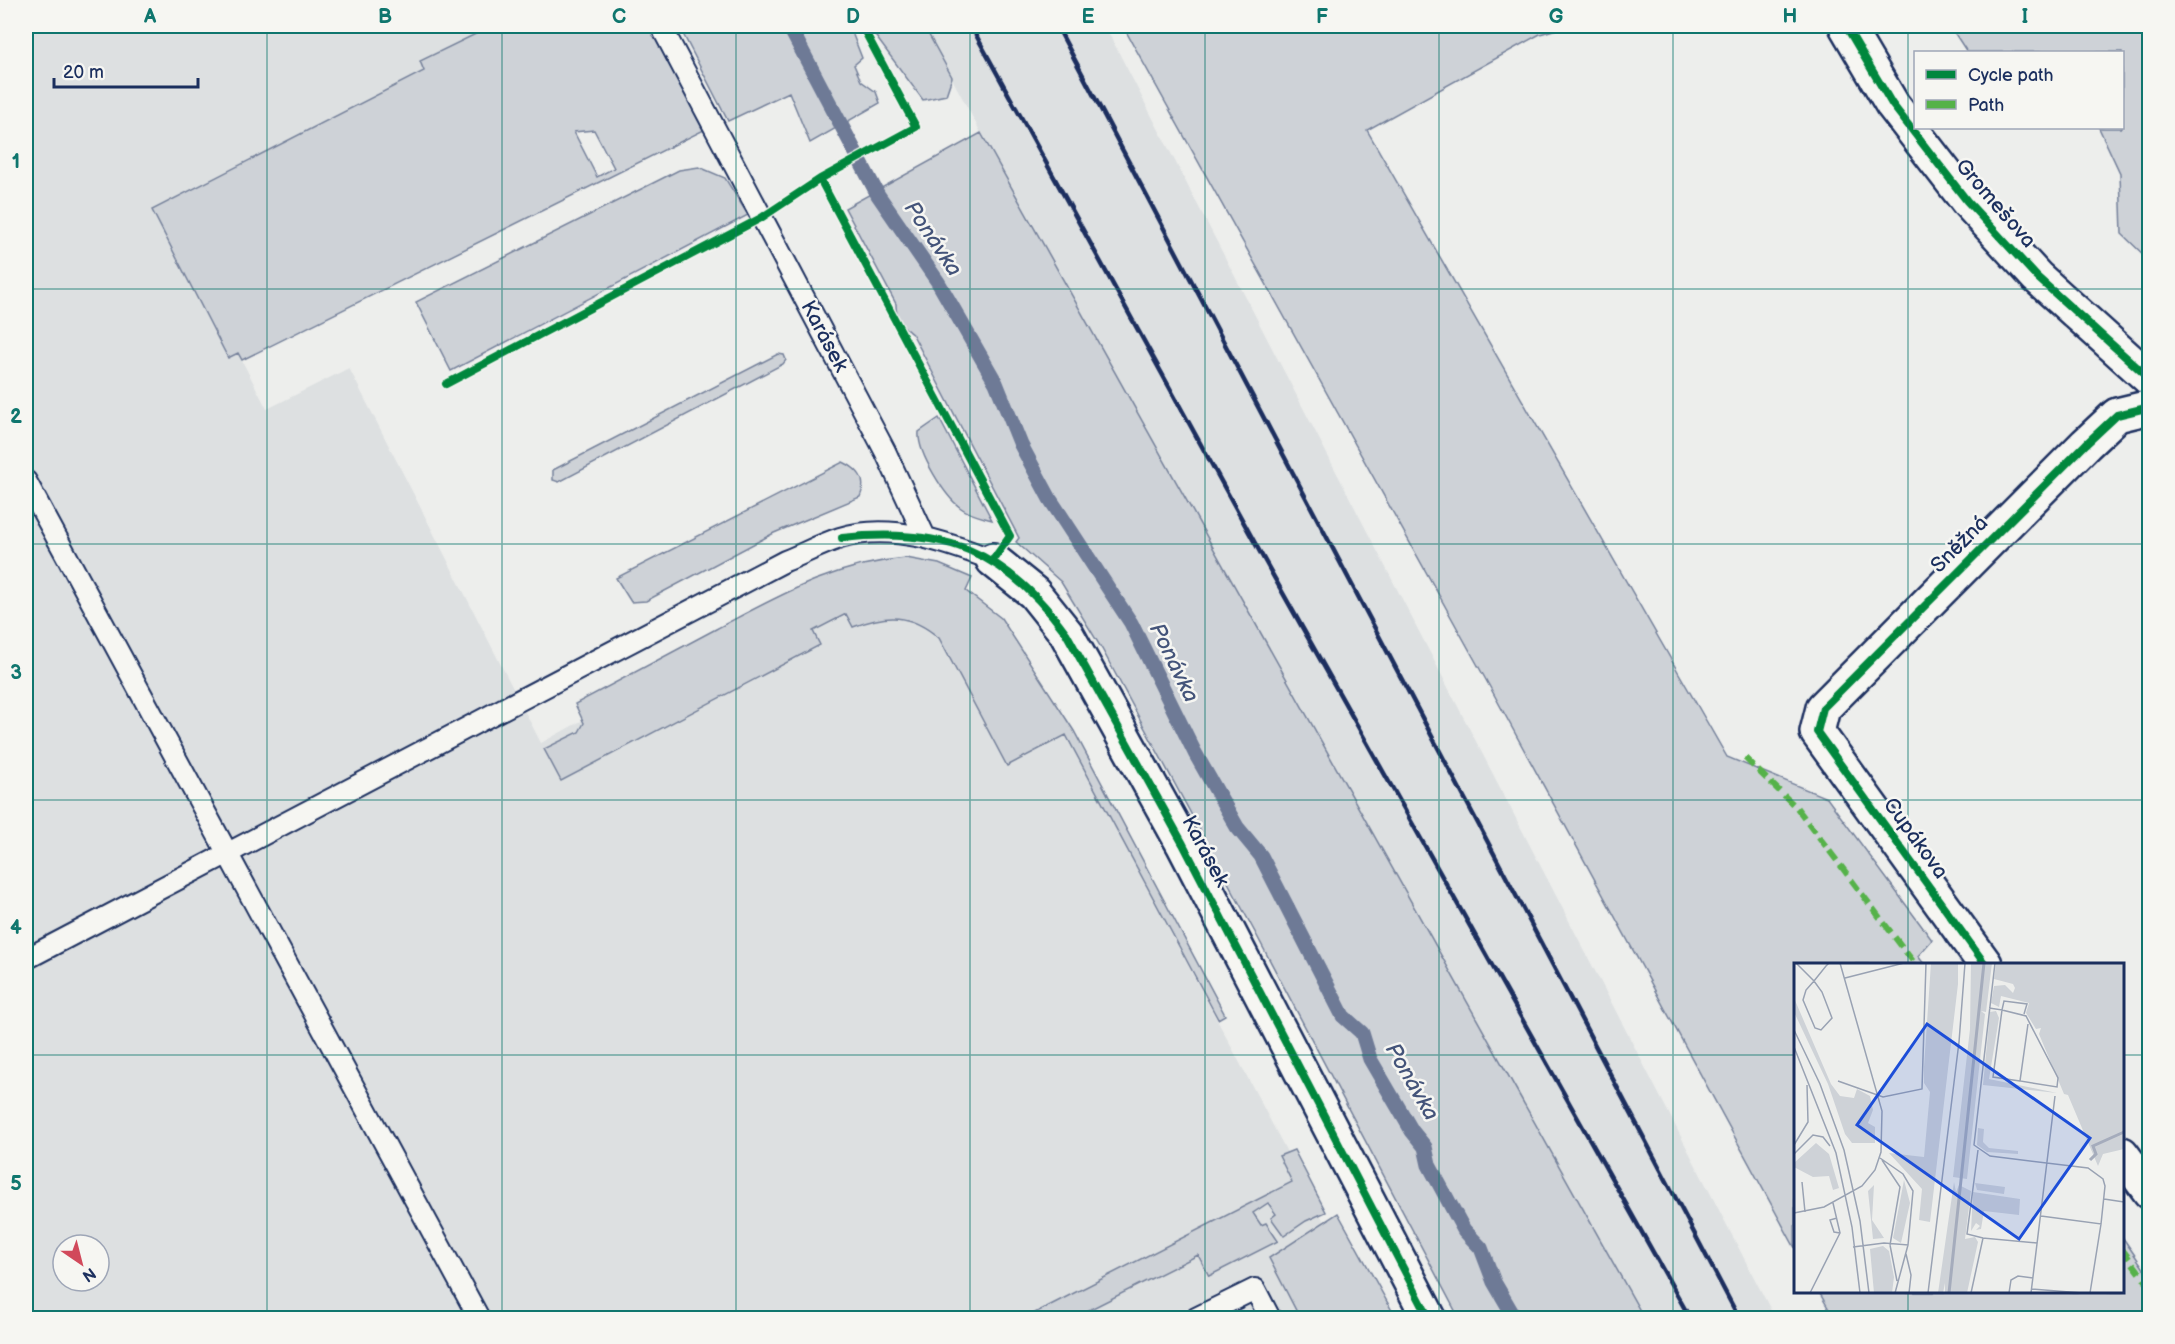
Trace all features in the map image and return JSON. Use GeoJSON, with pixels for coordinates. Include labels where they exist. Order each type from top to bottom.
{"type":"FeatureCollection","features":[{"type":"Feature","properties":{"kind":"street","name":"Gromešova"},"geometry":{"type":"LineString","coordinates":[[1846,26],[1892,104],[1967,201],[2037,277],[2150,379]]}},
{"type":"Feature","properties":{"kind":"street","name":"Sněžná"},"geometry":{"type":"LineString","coordinates":[[1817,732],[1823,708],[2086,444],[2117,415],[2150,407]]}},
{"type":"Feature","properties":{"kind":"street","name":"Karásek"},"geometry":{"type":"LineString","coordinates":[[993,560],[1034,593],[1066,633],[1183,844],[1429,1318]]}},
{"type":"Feature","properties":{"kind":"street","name":"Cupákova"},"geometry":{"type":"LineString","coordinates":[[1817,732],[1984,963]]}},
{"type":"Feature","properties":{"kind":"street"},"geometry":{"type":"LineString","coordinates":[[2124,1157],[2150,1192]]}},
{"type":"Feature","properties":{"kind":"lane","name":"Karásek"},"geometry":{"type":"LineString","coordinates":[[661,26],[885,451],[925,537]]}},
{"type":"Feature","properties":{"kind":"lane"},"geometry":{"type":"LineString","coordinates":[[26,481],[180,771],[229,852],[479,1318]]}},
{"type":"Feature","properties":{"kind":"lane","name":"Karásek"},"geometry":{"type":"LineString","coordinates":[[26,959],[784,561],[842,538],[882,534],[925,537],[950,543],[993,560]]}},
{"type":"Feature","properties":{"kind":"lane"},"geometry":{"type":"LineString","coordinates":[[1196,1318],[1255,1289],[1270,1318]]}},
{"type":"Feature","properties":{"kind":"shaded area"},"geometry":{"type":"Polygon","coordinates":[[[26,26],[492,26],[420,61],[424,71],[228,357],[238,353],[267,409],[349,368],[541,743],[793,605],[905,600],[1066,735],[1375,1318],[26,1318],[26,26]]]}},
{"type":"Feature","properties":{"kind":"shaded area"},"geometry":{"type":"Polygon","coordinates":[[[492,26],[649,26],[704,130],[242,360],[238,353],[228,358],[152,210],[424,71],[420,61],[492,26]],[[594,130],[574,132],[597,177],[614,168],[594,130]]]}},
{"type":"Feature","properties":{"kind":"shaded area"},"geometry":{"type":"Polygon","coordinates":[[[679,26],[861,26],[851,30],[862,58],[854,65],[861,81],[876,92],[880,103],[810,143],[789,92],[728,121],[679,26]]]}},
{"type":"Feature","properties":{"kind":"shaded area"},"geometry":{"type":"Polygon","coordinates":[[[868,26],[924,26],[952,77],[946,95],[923,100],[868,26]]]}},
{"type":"Feature","properties":{"kind":"shaded area"},"geometry":{"type":"Polygon","coordinates":[[[924,26],[1105,26],[1775,1318],[1644,1318],[981,133],[924,26]]]}},
{"type":"Feature","properties":{"kind":"shaded area"},"geometry":{"type":"Polygon","coordinates":[[[1123,26],[1567,26],[1540,34],[1367,130],[1727,757],[1827,798],[1932,940],[1918,956],[1923,963],[1794,963],[1794,1246],[1491,689],[1123,26]]]}},
{"type":"Feature","properties":{"kind":"shaded area"},"geometry":{"type":"Polygon","coordinates":[[[1950,26],[2149,26],[2149,260],[2122,234],[2120,173],[2099,129],[2124,129],[2124,51],[1966,51],[1950,26]]]}},
{"type":"Feature","properties":{"kind":"shaded area"},"geometry":{"type":"Polygon","coordinates":[[[981,133],[1644,1318],[1459,1318],[1102,649],[1061,582],[1016,542],[1019,538],[913,335],[900,322],[896,304],[845,208],[981,133]]]}},
{"type":"Feature","properties":{"kind":"shaded area"},"geometry":{"type":"Polygon","coordinates":[[[699,167],[725,178],[748,215],[451,371],[416,302],[679,170],[699,167]]]}},
{"type":"Feature","properties":{"kind":"shaded area"},"geometry":{"type":"Polygon","coordinates":[[[778,354],[784,355],[786,360],[783,364],[559,482],[553,480],[553,470],[778,354]]]}},
{"type":"Feature","properties":{"kind":"shaded area"},"geometry":{"type":"Polygon","coordinates":[[[939,418],[992,520],[976,516],[961,508],[947,494],[927,462],[922,451],[919,432],[939,418]]]}},
{"type":"Feature","properties":{"kind":"shaded area"},"geometry":{"type":"Polygon","coordinates":[[[843,462],[860,475],[863,485],[860,497],[774,533],[646,601],[631,602],[616,578],[843,462]]]}},
{"type":"Feature","properties":{"kind":"shaded area"},"geometry":{"type":"Polygon","coordinates":[[[906,558],[939,564],[972,578],[966,591],[1001,618],[1074,731],[1225,1015],[1218,1019],[1066,735],[1007,766],[939,638],[908,620],[888,618],[853,627],[846,614],[813,631],[820,645],[561,781],[544,749],[579,732],[584,723],[575,704],[807,583],[854,567],[906,558]]]}},
{"type":"Feature","properties":{"kind":"shaded area"},"geometry":{"type":"Polygon","coordinates":[[[1294,1150],[1326,1212],[1306,1221],[1284,1236],[1271,1218],[1276,1214],[1268,1203],[1253,1213],[1261,1225],[1266,1223],[1278,1241],[1209,1276],[1198,1255],[1073,1318],[1025,1318],[1292,1182],[1279,1156],[1294,1150]]]}},
{"type":"Feature","properties":{"kind":"shaded area"},"geometry":{"type":"Polygon","coordinates":[[[1338,1213],[1396,1318],[1300,1318],[1269,1258],[1338,1213]]]}},
{"type":"Feature","properties":{"kind":"shaded area"},"geometry":{"type":"Polygon","coordinates":[[[2124,1239],[2149,1276],[2149,1318],[1834,1318],[1820,1293],[2124,1293],[2124,1239]]]}},
{"type":"Feature","properties":{"kind":"waterway","name":"Ponávka"},"geometry":{"type":"LineString","coordinates":[[789,26],[878,195],[938,282],[996,383],[1021,445],[1050,499],[1131,623],[1195,753],[1237,827],[1261,856],[1343,1016],[1362,1033],[1370,1059],[1412,1131],[1425,1147],[1429,1165],[1464,1230],[1481,1248],[1494,1282],[1515,1318]]}},
{"type":"Feature","properties":{"kind":"railway"},"geometry":{"type":"LineString","coordinates":[[971,26],[1261,554],[1690,1318]]}},
{"type":"Feature","properties":{"kind":"railway"},"geometry":{"type":"LineString","coordinates":[[1057,26],[1739,1318]]}},
{"type":"Feature","properties":{"kind":"marked path"},"geometry":{"type":"LineString","coordinates":[[1745,758],[1797,808],[1914,963]]}},
{"type":"Feature","properties":{"kind":"marked path"},"geometry":{"type":"LineString","coordinates":[[2124,1252],[2150,1286]]}},
{"type":"Feature","properties":{"kind":"cycle path"},"geometry":{"type":"LineString","coordinates":[[446,384],[761,218],[820,179],[916,127],[862,26]]}},
{"type":"Feature","properties":{"kind":"cycle path"},"geometry":{"type":"LineString","coordinates":[[1846,26],[1892,104],[1967,201],[2037,277],[2150,379]]}},
{"type":"Feature","properties":{"kind":"cycle path"},"geometry":{"type":"LineString","coordinates":[[820,179],[1010,536],[993,560]]}},
{"type":"Feature","properties":{"kind":"cycle path"},"geometry":{"type":"LineString","coordinates":[[1984,963],[1817,732],[1823,708],[2117,415],[2150,407]]}},
{"type":"Feature","properties":{"kind":"cycle path"},"geometry":{"type":"LineString","coordinates":[[842,538],[911,537],[942,541],[969,550],[995,564],[1020,582],[1066,633],[1183,844],[1429,1318]]}}]}
